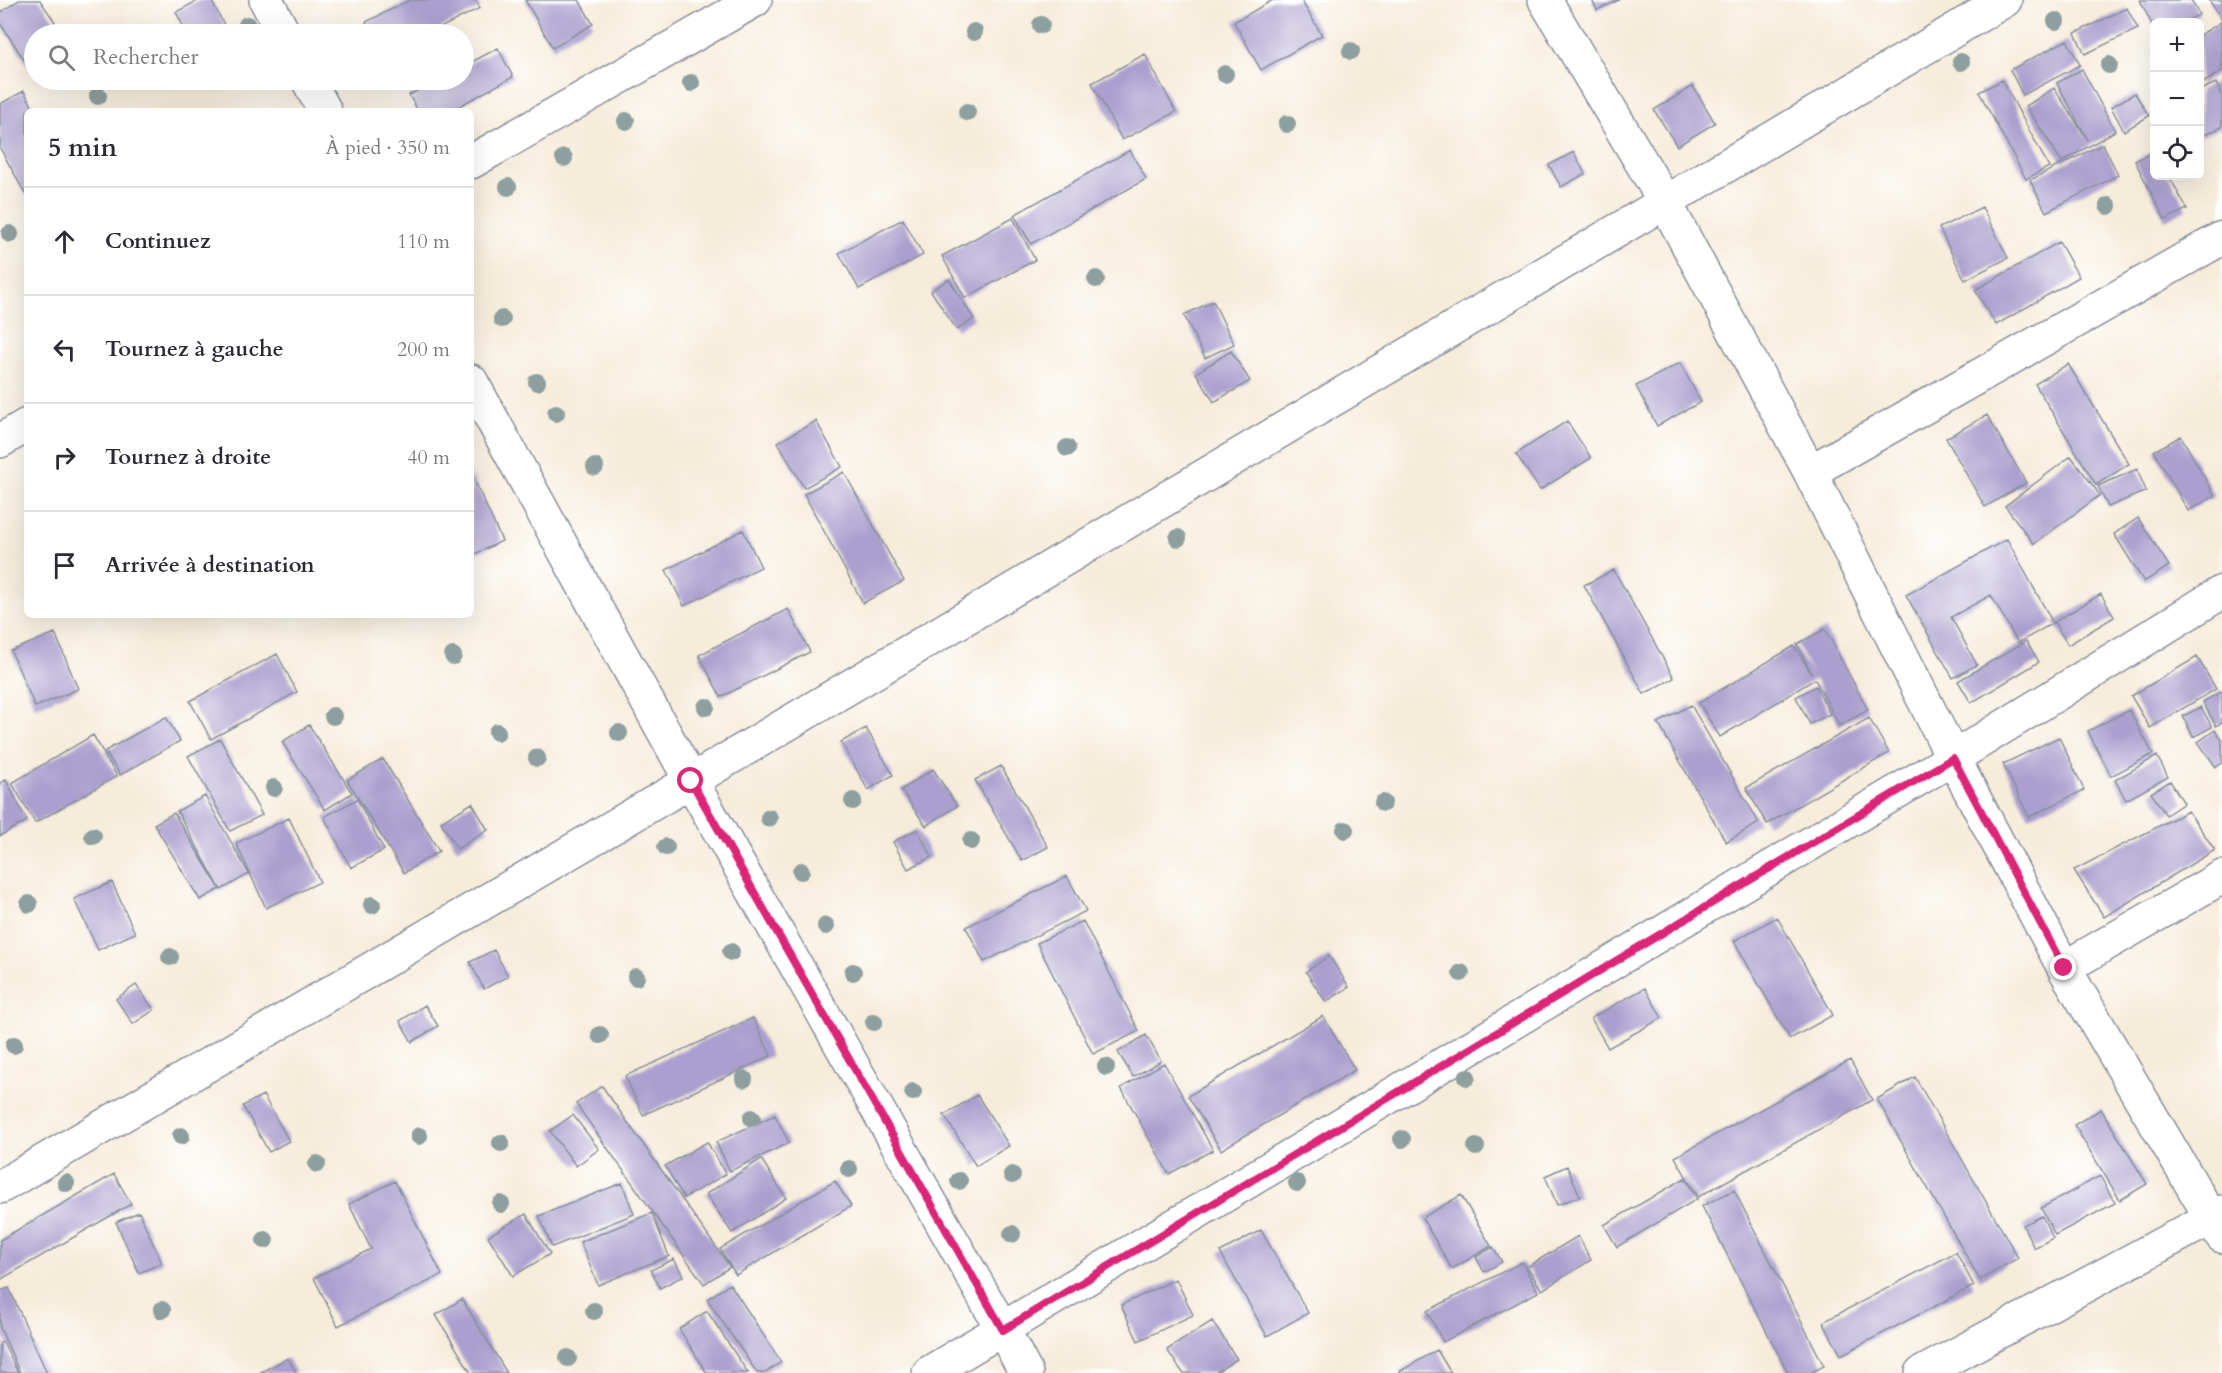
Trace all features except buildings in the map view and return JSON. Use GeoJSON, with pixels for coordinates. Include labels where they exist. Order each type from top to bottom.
{"type":"FeatureCollection","features":[{"type":"Feature","properties":{"kind":"street"},"geometry":{"type":"LineString","coordinates":[[266,0],[279,24]]}},
{"type":"Feature","properties":{"kind":"street"},"geometry":{"type":"LineString","coordinates":[[474,160],[755,0]]}},
{"type":"Feature","properties":{"kind":"street"},"geometry":{"type":"LineString","coordinates":[[1545,0],[1665,202],[1810,472],[1953,758],[2064,968],[2219,1222],[1922,1373]]}},
{"type":"Feature","properties":{"kind":"street"},"geometry":{"type":"LineString","coordinates":[[0,1187],[691,781],[2005,0]]}},
{"type":"Feature","properties":{"kind":"street"},"geometry":{"type":"LineString","coordinates":[[313,90],[323,108]]}},
{"type":"Feature","properties":{"kind":"street"},"geometry":{"type":"LineString","coordinates":[[1810,472],[2222,238]]}},
{"type":"Feature","properties":{"kind":"street"},"geometry":{"type":"LineString","coordinates":[[474,386],[691,781],[1026,1373]]}},
{"type":"Feature","properties":{"kind":"street"},"geometry":{"type":"LineString","coordinates":[[0,441],[24,427]]}},
{"type":"Feature","properties":{"kind":"street"},"geometry":{"type":"LineString","coordinates":[[929,1373],[1953,758],[2222,591]]}},
{"type":"Feature","properties":{"kind":"street"},"geometry":{"type":"LineString","coordinates":[[2064,968],[2222,877]]}},
{"type":"Feature","properties":{"kind":"route"},"geometry":{"type":"LineString","coordinates":[[691,781],[1003,1330],[1953,758],[2064,968]]}}]}
